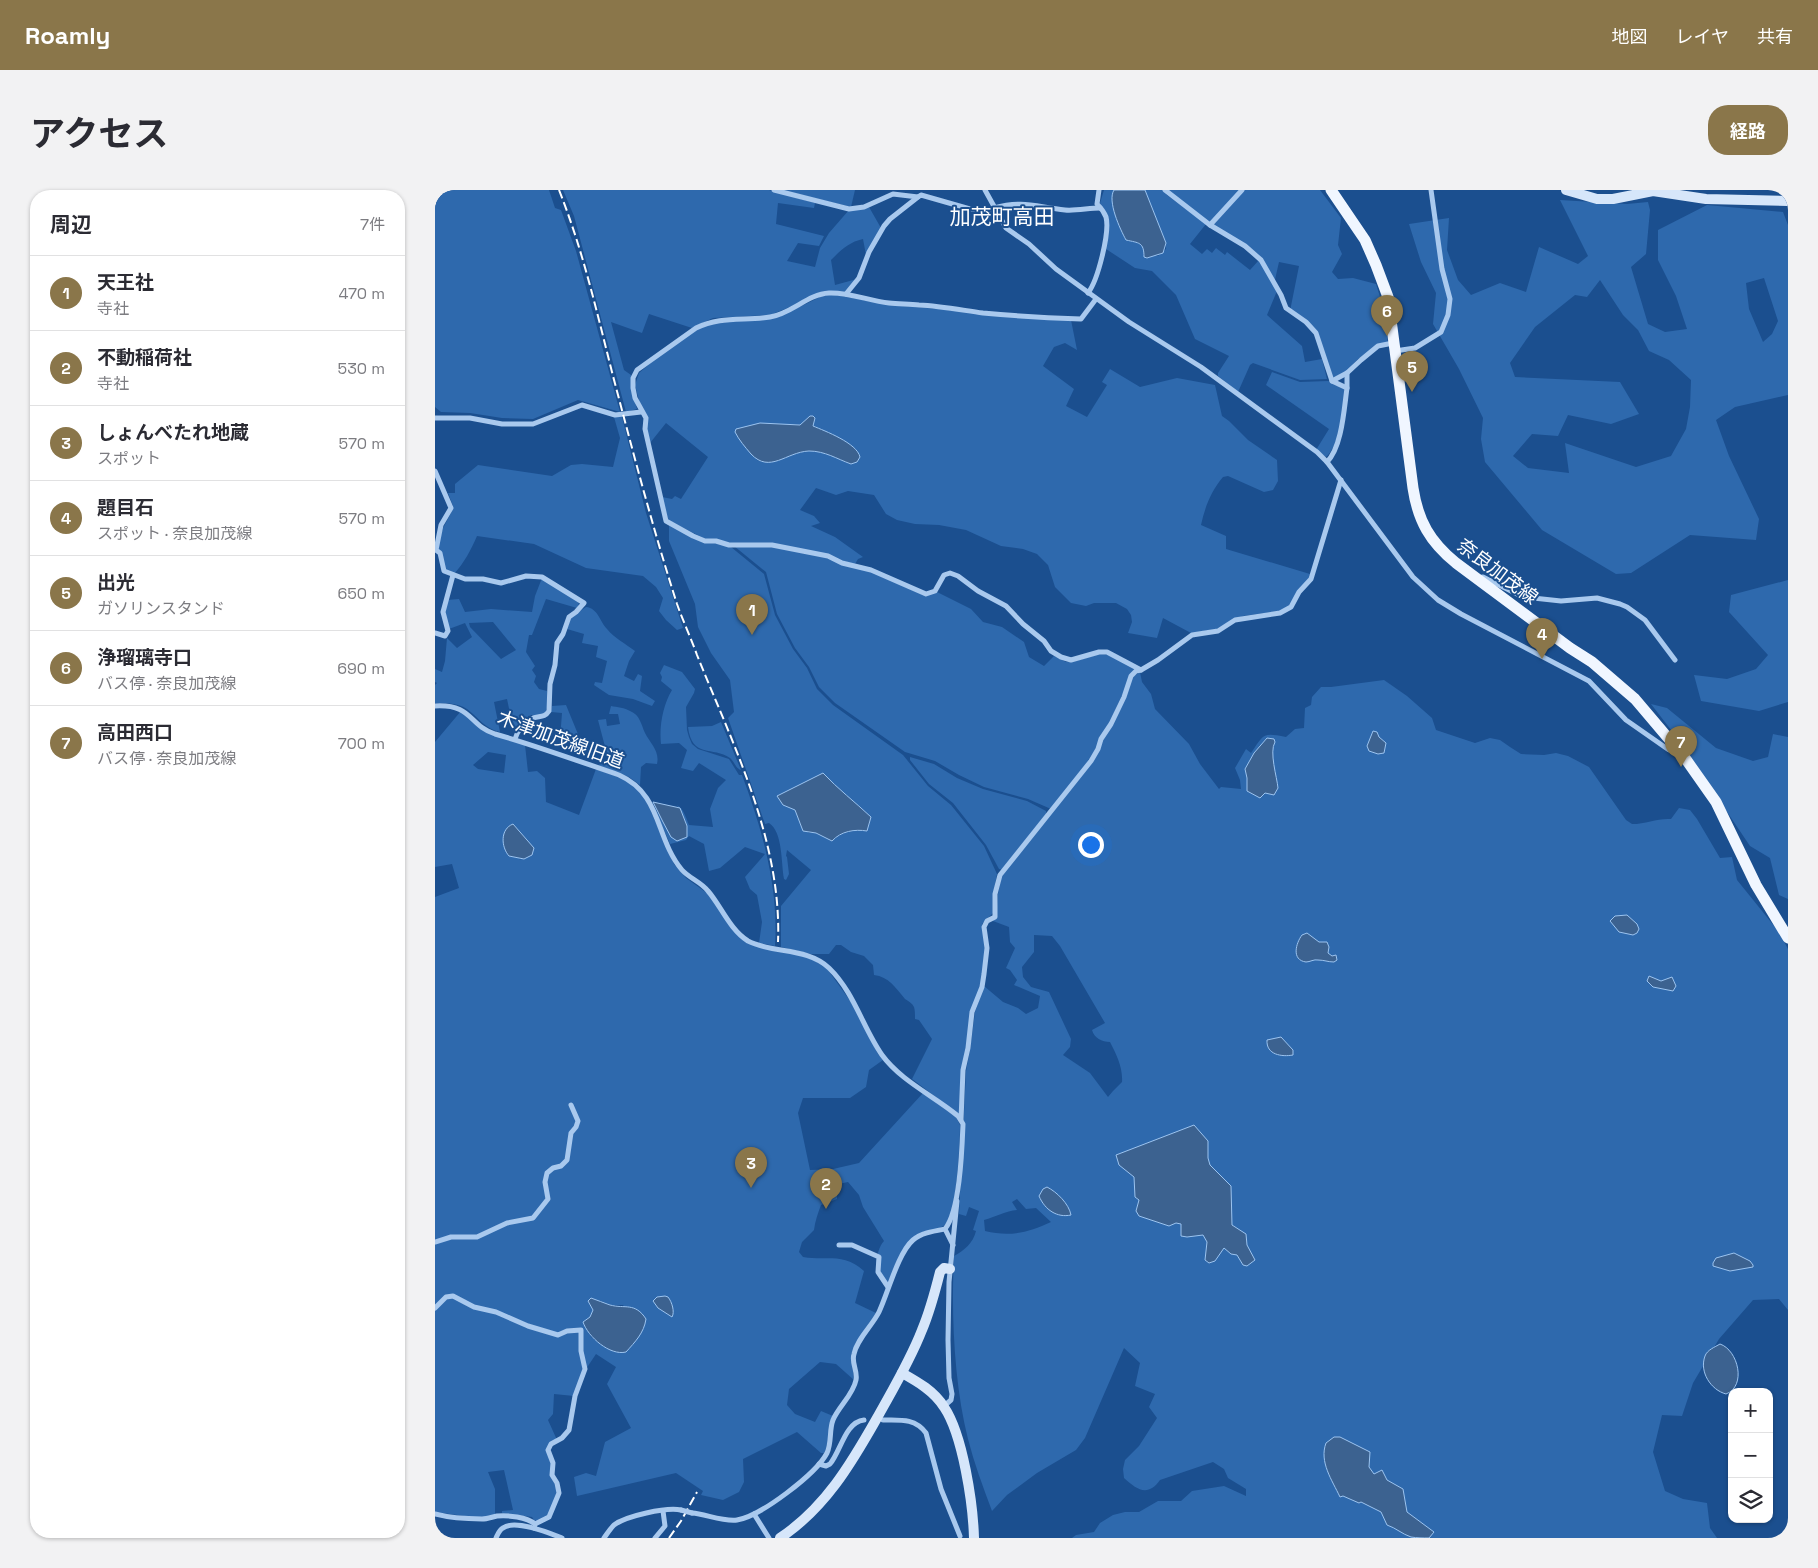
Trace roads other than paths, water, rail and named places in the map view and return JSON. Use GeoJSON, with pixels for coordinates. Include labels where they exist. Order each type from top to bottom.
{"type":"FeatureCollection","features":[{"type":"Feature","properties":{"kind":"main road","name":"奈良加茂線"},"geometry":{"type":"LineString","coordinates":[[1331,190],[1365,240],[1387,297],[1416,508],[1429,536],[1456,564],[1479,579],[1570,648],[1592,662],[1635,699],[1679,751],[1716,802],[1756,885],[1788,938]]}},
{"type":"Feature","properties":{"kind":"street"},"geometry":{"type":"LineString","coordinates":[[774,190],[849,208],[864,207],[893,194],[921,194],[970,209],[995,209],[1009,204],[1021,203],[1067,210],[1099,206]]}},
{"type":"Feature","properties":{"kind":"street"},"geometry":{"type":"LineString","coordinates":[[985,190],[1006,228],[1029,244],[1056,269],[1096,299],[1201,367],[1317,452],[1341,480],[1413,577],[1438,600],[1589,681],[1626,720],[1669,750],[1679,751]]}},
{"type":"Feature","properties":{"kind":"street"},"geometry":{"type":"LineString","coordinates":[[1088,293],[1096,278],[1103,249],[1106,223],[1105,216],[1099,206],[1099,190]]}},
{"type":"Feature","properties":{"kind":"street"},"geometry":{"type":"LineString","coordinates":[[1099,206],[1103,190]]}},
{"type":"Feature","properties":{"kind":"street"},"geometry":{"type":"LineString","coordinates":[[1165,190],[1210,225],[1245,246],[1261,260],[1281,295],[1286,308],[1306,322],[1316,333],[1332,380],[1347,388]]}},
{"type":"Feature","properties":{"kind":"street"},"geometry":{"type":"LineString","coordinates":[[1210,225],[1242,190]]}},
{"type":"Feature","properties":{"kind":"street"},"geometry":{"type":"LineString","coordinates":[[1332,380],[1347,373],[1378,346],[1410,350],[1441,332],[1448,315],[1450,299],[1442,269],[1431,190]]}},
{"type":"Feature","properties":{"kind":"street"},"geometry":{"type":"LineString","coordinates":[[1566,190],[1597,199],[1613,199],[1653,191],[1706,199],[1788,201]]}},
{"type":"Feature","properties":{"kind":"street"},"geometry":{"type":"LineString","coordinates":[[846,294],[859,278],[869,252],[884,226],[921,194]]}},
{"type":"Feature","properties":{"kind":"street"},"geometry":{"type":"LineString","coordinates":[[1096,299],[1081,319],[1012,316],[919,305],[891,304],[846,294],[822,294],[771,317],[714,320],[696,328],[645,363],[635,373],[633,388],[641,412],[646,418],[645,429],[666,521],[685,532],[705,541],[716,541],[729,545],[772,545],[822,555],[842,563],[871,570],[926,594],[935,590],[943,575],[949,573],[963,579],[978,591],[1006,606],[1023,624],[1040,637],[1051,651],[1061,657],[1071,660],[1099,652],[1107,652],[1141,670]]}},
{"type":"Feature","properties":{"kind":"street"},"geometry":{"type":"LineString","coordinates":[[1327,462],[1336,447],[1340,430],[1347,388],[1347,373]]}},
{"type":"Feature","properties":{"kind":"street"},"geometry":{"type":"LineString","coordinates":[[435,418],[470,418],[502,424],[533,424],[581,405],[615,416],[641,412]]}},
{"type":"Feature","properties":{"kind":"street"},"geometry":{"type":"LineString","coordinates":[[435,471],[451,508],[441,525],[436,550],[440,553],[443,570],[468,580],[483,579],[501,583],[526,576],[542,577],[584,603],[579,610],[569,617],[556,646],[556,659],[550,684],[549,711],[545,716],[532,718],[518,730],[515,738]]}},
{"type":"Feature","properties":{"kind":"street"},"geometry":{"type":"LineString","coordinates":[[944,1406],[951,1400],[952,1394],[949,1378],[948,1340],[950,1269],[957,1218],[963,1128],[961,1120],[963,1070],[968,1048],[972,1012],[982,987],[984,974],[987,948],[984,927],[987,921],[995,917],[995,894],[1000,875],[1091,761],[1124,697],[1131,676],[1136,671],[1141,670],[1175,649],[1192,635],[1218,631],[1235,620],[1280,613],[1291,607],[1299,592],[1311,579],[1341,480]]}},
{"type":"Feature","properties":{"kind":"street"},"geometry":{"type":"LineString","coordinates":[[435,633],[445,636],[448,631],[443,612],[453,575]]}},
{"type":"Feature","properties":{"kind":"street"},"geometry":{"type":"LineString","coordinates":[[1479,579],[1483,577],[1523,597],[1561,601],[1597,598],[1620,604],[1645,620],[1675,660]]}},
{"type":"Feature","properties":{"kind":"street","name":"木津加茂線旧道"},"geometry":{"type":"LineString","coordinates":[[435,706],[458,708],[465,711],[489,731],[515,738],[619,775],[634,783],[648,799],[678,866],[708,892],[737,932],[753,943],[807,955],[821,961],[829,968],[852,1000],[883,1057],[898,1072],[961,1120]]}},
{"type":"Feature","properties":{"kind":"street"},"geometry":{"type":"LineString","coordinates":[[435,1242],[451,1237],[477,1238],[507,1223],[535,1217],[548,1199],[546,1189],[547,1173],[553,1168],[561,1166],[567,1160],[571,1132],[576,1127],[578,1121],[571,1105]]}},
{"type":"Feature","properties":{"kind":"street"},"geometry":{"type":"LineString","coordinates":[[604,1538],[615,1525],[630,1516],[673,1509],[735,1520],[754,1514],[799,1482],[819,1464],[829,1448],[833,1420],[856,1382],[854,1352],[879,1312],[888,1287],[903,1255],[912,1241],[924,1234],[945,1230],[951,1220],[958,1188]]}},
{"type":"Feature","properties":{"kind":"street"},"geometry":{"type":"LineString","coordinates":[[945,1230],[953,1245]]}},
{"type":"Feature","properties":{"kind":"street"},"geometry":{"type":"LineString","coordinates":[[839,1244],[852,1245],[879,1257],[878,1272],[888,1287]]}},
{"type":"Feature","properties":{"kind":"street"},"geometry":{"type":"LineString","coordinates":[[780,1538],[814,1510],[840,1480],[859,1452],[903,1373],[928,1316],[940,1272],[944,1268],[950,1269]]}},
{"type":"Feature","properties":{"kind":"street"},"geometry":{"type":"LineString","coordinates":[[435,1308],[446,1297],[453,1296],[527,1326],[558,1335],[567,1331],[581,1330],[581,1351],[585,1369],[575,1396],[569,1430],[562,1438],[551,1444],[548,1450],[553,1463],[552,1475],[557,1483],[559,1493],[549,1517],[534,1526],[507,1525],[500,1530],[496,1538]]}},
{"type":"Feature","properties":{"kind":"street"},"geometry":{"type":"LineString","coordinates":[[903,1373],[928,1390],[944,1406],[955,1429],[972,1501],[974,1538]]}},
{"type":"Feature","properties":{"kind":"street"},"geometry":{"type":"LineString","coordinates":[[819,1464],[823,1466],[830,1464],[852,1426],[858,1421],[864,1420]]}},
{"type":"Feature","properties":{"kind":"street"},"geometry":{"type":"LineString","coordinates":[[883,1420],[913,1422],[926,1433],[941,1489],[960,1536]]}},
{"type":"Feature","properties":{"kind":"street"},"geometry":{"type":"LineString","coordinates":[[655,1538],[665,1526],[663,1511]]}},
{"type":"Feature","properties":{"kind":"street"},"geometry":{"type":"LineString","coordinates":[[435,1514],[484,1520],[504,1516],[531,1521],[534,1526],[553,1537],[561,1538]]}},
{"type":"Feature","properties":{"kind":"street"},"geometry":{"type":"LineString","coordinates":[[754,1514],[769,1538]]}},
{"type":"Feature","properties":{"kind":"railway"},"geometry":{"type":"LineString","coordinates":[[559,190],[582,259],[643,490],[677,604],[740,760],[764,832],[772,868],[777,905],[778,942]]}},
{"type":"Feature","properties":{"kind":"railway"},"geometry":{"type":"LineString","coordinates":[[669,1538],[697,1492]]}},
{"type":"Feature","properties":{"kind":"place","name":"浄瑠璃寺口"},"geometry":{"type":"Point","coordinates":[1387,336]}},
{"type":"Feature","properties":{"kind":"place","name":"出光"},"geometry":{"type":"Point","coordinates":[1412,392]}},
{"type":"Feature","properties":{"kind":"place","name":"天王社"},"geometry":{"type":"Point","coordinates":[752,635]}},
{"type":"Feature","properties":{"kind":"place","name":"題目石"},"geometry":{"type":"Point","coordinates":[1542,659]}},
{"type":"Feature","properties":{"kind":"place","name":"高田西口"},"geometry":{"type":"Point","coordinates":[1681,767]}},
{"type":"Feature","properties":{"kind":"place","name":"しょんべたれ地蔵"},"geometry":{"type":"Point","coordinates":[751,1188]}},
{"type":"Feature","properties":{"kind":"place","name":"不動稲荷社"},"geometry":{"type":"Point","coordinates":[826,1209]}},
{"type":"Feature","properties":{"kind":"district","name":"加茂町高田"},"geometry":{"type":"Point","coordinates":[1002,217]}}]}
